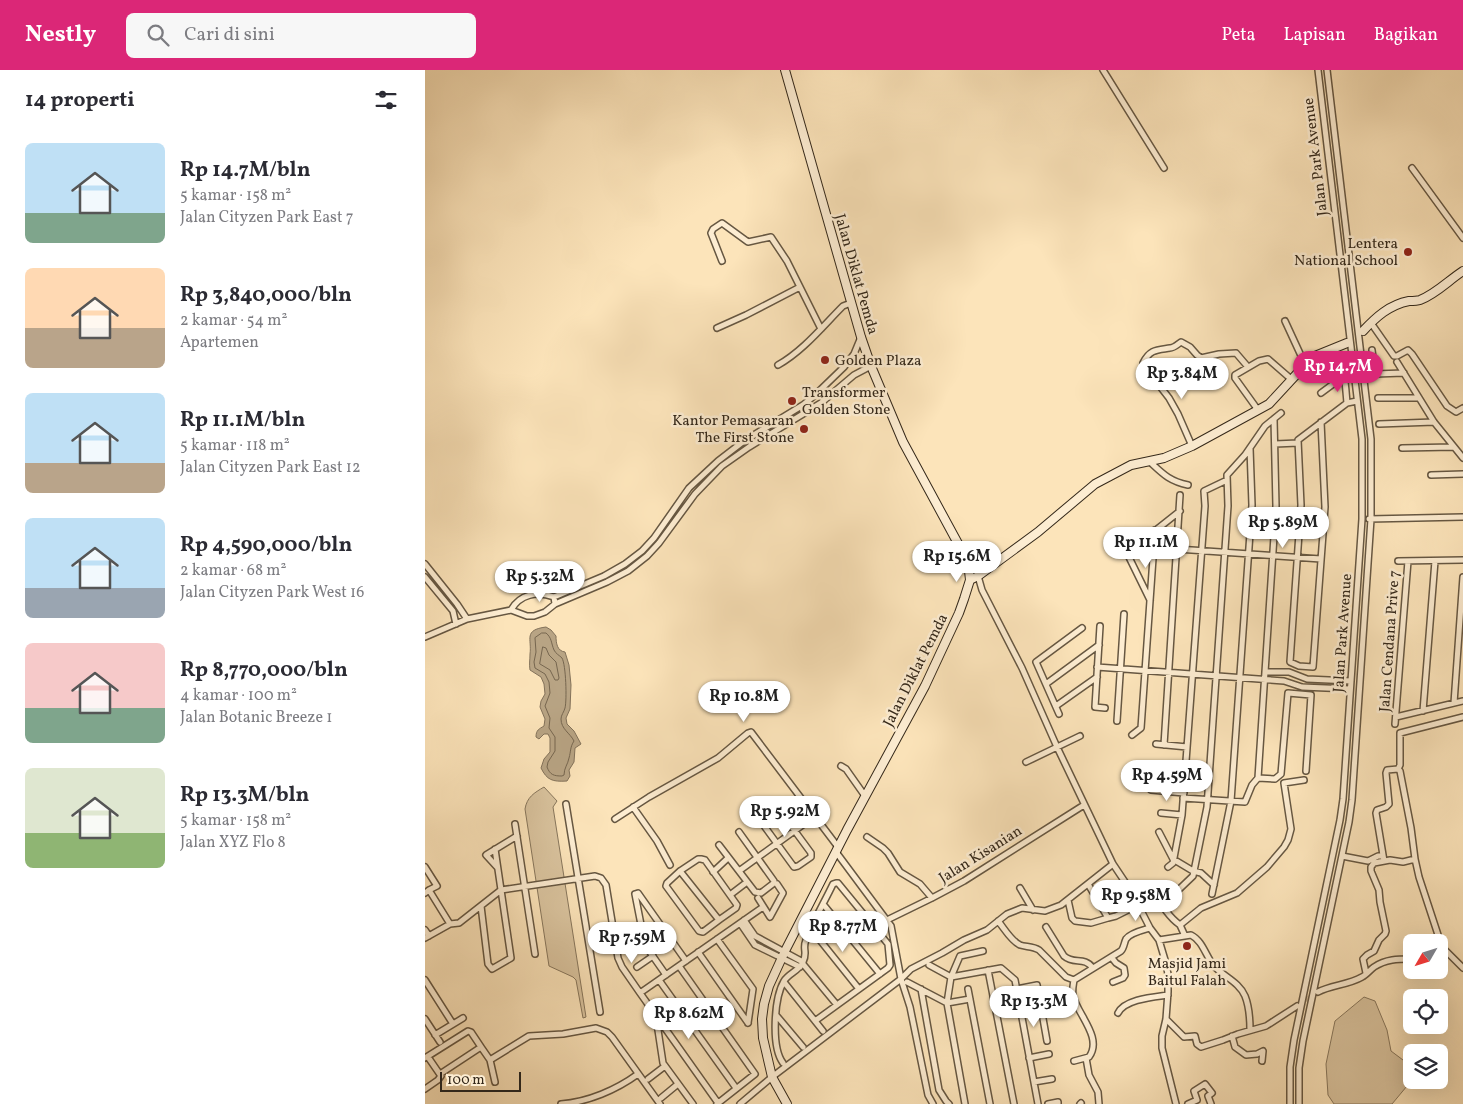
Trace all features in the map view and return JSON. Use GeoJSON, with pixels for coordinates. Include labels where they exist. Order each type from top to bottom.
{"type":"FeatureCollection","features":[{"type":"Feature","properties":{"kind":"street","name":"Jalan Diklat Pemda"},"geometry":{"type":"LineString","coordinates":[[785,70],[851,303],[871,366],[903,442],[968,562],[974,578],[925,686],[865,796],[769,986],[762,1019],[763,1038],[772,1077],[787,1104]]}},
{"type":"Feature","properties":{"kind":"street"},"geometry":{"type":"LineString","coordinates":[[1103,70],[1164,168]]}},
{"type":"Feature","properties":{"kind":"street","name":"Jalan Park Avenue"},"geometry":{"type":"LineString","coordinates":[[1290,1104],[1290,1067],[1294,1040],[1340,820],[1362,519],[1362,439],[1318,70]]}},
{"type":"Feature","properties":{"kind":"street","name":"Jalan Park Avenue"},"geometry":{"type":"LineString","coordinates":[[1299,1104],[1299,1068],[1303,1041],[1352,800],[1371,518],[1371,439],[1327,70]]}},
{"type":"Feature","properties":{"kind":"street"},"geometry":{"type":"LineString","coordinates":[[1412,168],[1463,238]]}},
{"type":"Feature","properties":{"kind":"street"},"geometry":{"type":"LineString","coordinates":[[722,261],[711,233],[713,229],[722,223],[748,242],[771,237],[787,262],[821,329]]}},
{"type":"Feature","properties":{"kind":"street"},"geometry":{"type":"LineString","coordinates":[[1363,331],[1381,313],[1391,307],[1409,301],[1419,301],[1463,271]]}},
{"type":"Feature","properties":{"kind":"street"},"geometry":{"type":"LineString","coordinates":[[717,328],[800,287]]}},
{"type":"Feature","properties":{"kind":"street"},"geometry":{"type":"LineString","coordinates":[[777,365],[791,356],[843,306],[851,303]]}},
{"type":"Feature","properties":{"kind":"street"},"geometry":{"type":"LineString","coordinates":[[1285,321],[1306,367]]}},
{"type":"Feature","properties":{"kind":"street"},"geometry":{"type":"LineString","coordinates":[[1371,323],[1394,356],[1408,350],[1412,354],[1447,406],[1456,412],[1463,408]]}},
{"type":"Feature","properties":{"kind":"street"},"geometry":{"type":"LineString","coordinates":[[511,610],[517,601],[525,596],[545,594],[554,597],[604,576],[625,564],[654,538],[689,488],[718,460],[744,441],[803,405],[845,367],[854,354],[861,337]]}},
{"type":"Feature","properties":{"kind":"street"},"geometry":{"type":"LineString","coordinates":[[1193,446],[1179,414],[1145,367],[1143,363],[1145,360],[1155,351],[1163,348],[1172,348],[1181,342],[1190,347],[1201,358],[1236,353],[1248,367]]}},
{"type":"Feature","properties":{"kind":"street"},"geometry":{"type":"LineString","coordinates":[[1306,367],[1315,356],[1347,344]]}},
{"type":"Feature","properties":{"kind":"street"},"geometry":{"type":"LineString","coordinates":[[1372,350],[1375,374],[1404,374]]}},
{"type":"Feature","properties":{"kind":"street"},"geometry":{"type":"LineString","coordinates":[[1176,1104],[1162,1048],[1169,974],[1159,940],[1113,864],[1057,747],[1022,668],[974,578],[1039,532],[1095,484],[1131,465],[1164,458],[1193,446],[1269,404],[1291,379],[1306,367],[1321,359],[1334,355],[1342,363],[1347,403]]}},
{"type":"Feature","properties":{"kind":"street"},"geometry":{"type":"LineString","coordinates":[[1258,410],[1235,378],[1238,372],[1268,358],[1291,379]]}},
{"type":"Feature","properties":{"kind":"street"},"geometry":{"type":"LineString","coordinates":[[1397,362],[1434,422],[1463,458]]}},
{"type":"Feature","properties":{"kind":"street"},"geometry":{"type":"LineString","coordinates":[[425,637],[467,619],[511,610],[527,616],[534,616],[545,612],[555,604],[628,571],[647,556],[659,543],[695,494],[722,466],[814,407],[854,375],[871,366]]}},
{"type":"Feature","properties":{"kind":"street"},"geometry":{"type":"LineString","coordinates":[[1321,393],[1344,376]]}},
{"type":"Feature","properties":{"kind":"street"},"geometry":{"type":"LineString","coordinates":[[1378,398],[1419,398]]}},
{"type":"Feature","properties":{"kind":"street"},"geometry":{"type":"LineString","coordinates":[[1321,422],[1325,507],[1313,667],[1299,666],[1290,662],[1301,505],[1298,440],[1321,422],[1347,403],[1357,401]]}},
{"type":"Feature","properties":{"kind":"street"},"geometry":{"type":"LineString","coordinates":[[1171,897],[1193,876],[1207,800],[1228,506],[1227,475],[1250,448],[1265,426],[1281,414]]}},
{"type":"Feature","properties":{"kind":"street"},"geometry":{"type":"LineString","coordinates":[[1151,790],[1207,800],[1245,802],[1252,785],[1258,778],[1276,506],[1274,419]]}},
{"type":"Feature","properties":{"kind":"street"},"geometry":{"type":"LineString","coordinates":[[1379,424],[1434,422]]}},
{"type":"Feature","properties":{"kind":"street"},"geometry":{"type":"LineString","coordinates":[[1362,439],[1371,439]]}},
{"type":"Feature","properties":{"kind":"street"},"geometry":{"type":"LineString","coordinates":[[1275,444],[1298,444]]}},
{"type":"Feature","properties":{"kind":"street"},"geometry":{"type":"LineString","coordinates":[[1402,448],[1453,447]]}},
{"type":"Feature","properties":{"kind":"street"},"geometry":{"type":"LineString","coordinates":[[1212,894],[1231,801],[1252,505],[1250,448]]}},
{"type":"Feature","properties":{"kind":"street"},"geometry":{"type":"LineString","coordinates":[[1149,461],[1170,480],[1188,484]]}},
{"type":"Feature","properties":{"kind":"street"},"geometry":{"type":"LineString","coordinates":[[1431,475],[1463,474]]}},
{"type":"Feature","properties":{"kind":"street"},"geometry":{"type":"LineString","coordinates":[[1168,867],[1173,863],[1184,795],[1205,506],[1204,491],[1227,480]]}},
{"type":"Feature","properties":{"kind":"street"},"geometry":{"type":"LineString","coordinates":[[1164,745],[1180,495]]}},
{"type":"Feature","properties":{"kind":"street"},"geometry":{"type":"LineString","coordinates":[[1127,553],[1180,511]]}},
{"type":"Feature","properties":{"kind":"street"},"geometry":{"type":"LineString","coordinates":[[1362,519],[1463,517]]}},
{"type":"Feature","properties":{"kind":"street"},"geometry":{"type":"LineString","coordinates":[[1132,735],[1141,728],[1155,530]]}},
{"type":"Feature","properties":{"kind":"street"},"geometry":{"type":"LineString","coordinates":[[1123,545],[1150,600]]}},
{"type":"Feature","properties":{"kind":"street"},"geometry":{"type":"LineString","coordinates":[[1177,549],[1321,559]]}},
{"type":"Feature","properties":{"kind":"street"},"geometry":{"type":"LineString","coordinates":[[1398,561],[1463,560]]}},
{"type":"Feature","properties":{"kind":"street","name":"Jalan Cendana Prive 7"},"geometry":{"type":"LineString","coordinates":[[1395,724],[1408,561]]}},
{"type":"Feature","properties":{"kind":"street"},"geometry":{"type":"LineString","coordinates":[[1423,711],[1435,561]]}},
{"type":"Feature","properties":{"kind":"street"},"geometry":{"type":"LineString","coordinates":[[425,564],[467,619]]}},
{"type":"Feature","properties":{"kind":"street"},"geometry":{"type":"LineString","coordinates":[[425,577],[451,609],[457,624]]}},
{"type":"Feature","properties":{"kind":"street"},"geometry":{"type":"LineString","coordinates":[[1454,703],[1463,577]]}},
{"type":"Feature","properties":{"kind":"street"},"geometry":{"type":"LineString","coordinates":[[554,597],[555,604]]}},
{"type":"Feature","properties":{"kind":"street"},"geometry":{"type":"LineString","coordinates":[[451,609],[457,604]]}},
{"type":"Feature","properties":{"kind":"street"},"geometry":{"type":"LineString","coordinates":[[1117,721],[1125,614]]}},
{"type":"Feature","properties":{"kind":"street"},"geometry":{"type":"LineString","coordinates":[[1100,626],[1095,707],[1105,708]]}},
{"type":"Feature","properties":{"kind":"street"},"geometry":{"type":"LineString","coordinates":[[1059,714],[1036,662],[1082,628]]}},
{"type":"Feature","properties":{"kind":"street"},"geometry":{"type":"LineString","coordinates":[[1046,684],[1099,645]]}},
{"type":"Feature","properties":{"kind":"street"},"geometry":{"type":"LineString","coordinates":[[1097,667],[1264,679],[1284,681],[1302,686],[1350,689]]}},
{"type":"Feature","properties":{"kind":"street"},"geometry":{"type":"LineString","coordinates":[[1265,672],[1289,672],[1307,679],[1351,681]]}},
{"type":"Feature","properties":{"kind":"street"},"geometry":{"type":"LineString","coordinates":[[1056,706],[1097,678]]}},
{"type":"Feature","properties":{"kind":"street"},"geometry":{"type":"LineString","coordinates":[[1258,778],[1275,779],[1281,774],[1288,693],[1311,695],[1306,771]]}},
{"type":"Feature","properties":{"kind":"street"},"geometry":{"type":"LineString","coordinates":[[1396,717],[1463,701]]}},
{"type":"Feature","properties":{"kind":"street"},"geometry":{"type":"LineString","coordinates":[[1436,934],[1415,859],[1411,828],[1400,771],[1398,769],[1400,765],[1400,733],[1463,717]]}},
{"type":"Feature","properties":{"kind":"street"},"geometry":{"type":"LineString","coordinates":[[1348,730],[1357,730]]}},
{"type":"Feature","properties":{"kind":"street"},"geometry":{"type":"LineString","coordinates":[[615,819],[718,758],[750,732],[753,733],[891,926],[927,1095],[933,1104]]}},
{"type":"Feature","properties":{"kind":"street"},"geometry":{"type":"LineString","coordinates":[[1026,762],[1080,736]]}},
{"type":"Feature","properties":{"kind":"street"},"geometry":{"type":"LineString","coordinates":[[1156,744],[1187,747]]}},
{"type":"Feature","properties":{"kind":"street"},"geometry":{"type":"LineString","coordinates":[[841,766],[846,769],[865,796]]}},
{"type":"Feature","properties":{"kind":"street"},"geometry":{"type":"LineString","coordinates":[[1153,768],[1185,770]]}},
{"type":"Feature","properties":{"kind":"street"},"geometry":{"type":"LineString","coordinates":[[1383,858],[1376,813],[1377,810],[1389,804],[1387,770],[1398,769]]}},
{"type":"Feature","properties":{"kind":"street"},"geometry":{"type":"LineString","coordinates":[[1180,926],[1201,908],[1237,893],[1267,867],[1288,840],[1291,829],[1283,783],[1304,780]]}},
{"type":"Feature","properties":{"kind":"street"},"geometry":{"type":"LineString","coordinates":[[566,804],[600,1012]]}},
{"type":"Feature","properties":{"kind":"street","name":"Jalan Kisanian"},"geometry":{"type":"LineString","coordinates":[[887,920],[964,881],[1084,805]]}},
{"type":"Feature","properties":{"kind":"street"},"geometry":{"type":"LineString","coordinates":[[633,807],[657,841],[670,865]]}},
{"type":"Feature","properties":{"kind":"street"},"geometry":{"type":"LineString","coordinates":[[762,823],[794,867],[811,857],[812,854],[778,808]]}},
{"type":"Feature","properties":{"kind":"street"},"geometry":{"type":"LineString","coordinates":[[1161,813],[1182,815]]}},
{"type":"Feature","properties":{"kind":"street"},"geometry":{"type":"LineString","coordinates":[[739,871],[814,817]]}},
{"type":"Feature","properties":{"kind":"street"},"geometry":{"type":"LineString","coordinates":[[515,824],[535,954]]}},
{"type":"Feature","properties":{"kind":"street"},"geometry":{"type":"LineString","coordinates":[[719,845],[755,892],[759,894],[774,882],[739,832]]}},
{"type":"Feature","properties":{"kind":"street"},"geometry":{"type":"LineString","coordinates":[[1159,832],[1173,859],[1193,871],[1201,873],[1214,885]]}},
{"type":"Feature","properties":{"kind":"street"},"geometry":{"type":"LineString","coordinates":[[498,868],[486,855],[517,836]]}},
{"type":"Feature","properties":{"kind":"street"},"geometry":{"type":"LineString","coordinates":[[867,837],[883,848],[900,872],[920,884],[932,898]]}},
{"type":"Feature","properties":{"kind":"street"},"geometry":{"type":"LineString","coordinates":[[481,906],[488,964],[492,969],[511,958],[495,849]]}},
{"type":"Feature","properties":{"kind":"street"},"geometry":{"type":"LineString","coordinates":[[1342,856],[1368,860],[1378,856],[1403,862],[1415,859]]}},
{"type":"Feature","properties":{"kind":"street"},"geometry":{"type":"LineString","coordinates":[[701,858],[705,860],[713,872],[730,894],[737,907],[703,932],[699,931],[666,886],[680,871],[701,858]]}},
{"type":"Feature","properties":{"kind":"street"},"geometry":{"type":"LineString","coordinates":[[713,872],[728,858]]}},
{"type":"Feature","properties":{"kind":"street"},"geometry":{"type":"LineString","coordinates":[[1366,973],[1363,959],[1374,951],[1386,931],[1379,890],[1371,870],[1374,863],[1383,858]]}},
{"type":"Feature","properties":{"kind":"street"},"geometry":{"type":"LineString","coordinates":[[740,1104],[772,1077],[901,979],[911,968],[987,930],[1007,914],[1022,908],[1045,911],[1061,905],[1113,864]]}},
{"type":"Feature","properties":{"kind":"street"},"geometry":{"type":"LineString","coordinates":[[425,867],[437,886],[427,892],[450,924]]}},
{"type":"Feature","properties":{"kind":"street"},"geometry":{"type":"LineString","coordinates":[[680,871],[719,920]]}},
{"type":"Feature","properties":{"kind":"street"},"geometry":{"type":"LineString","coordinates":[[425,930],[427,937],[450,924],[459,923],[501,890],[595,876],[601,878],[606,885],[618,958],[622,967],[717,1104],[755,1074],[679,966]]}},
{"type":"Feature","properties":{"kind":"street"},"geometry":{"type":"LineString","coordinates":[[730,894],[747,882]]}},
{"type":"Feature","properties":{"kind":"street"},"geometry":{"type":"LineString","coordinates":[[783,1063],[779,1058],[775,1028],[780,992],[785,980],[802,964],[806,955],[804,942],[833,884],[838,883],[888,944],[890,962],[888,968],[815,1021]]}},
{"type":"Feature","properties":{"kind":"street"},"geometry":{"type":"LineString","coordinates":[[757,898],[770,917],[783,893],[777,884]]}},
{"type":"Feature","properties":{"kind":"street"},"geometry":{"type":"LineString","coordinates":[[1088,884],[1108,918]]}},
{"type":"Feature","properties":{"kind":"street"},"geometry":{"type":"LineString","coordinates":[[1150,886],[1175,922],[1180,926],[1185,936]]}},
{"type":"Feature","properties":{"kind":"street"},"geometry":{"type":"LineString","coordinates":[[1020,888],[1033,910]]}},
{"type":"Feature","properties":{"kind":"street"},"geometry":{"type":"LineString","coordinates":[[1326,889],[1334,891]]}},
{"type":"Feature","properties":{"kind":"street"},"geometry":{"type":"LineString","coordinates":[[667,974],[645,945],[635,894],[638,893],[686,961]]}},
{"type":"Feature","properties":{"kind":"street"},"geometry":{"type":"LineString","coordinates":[[1068,900],[1072,918],[1075,921],[1091,923],[1116,916],[1138,905]]}},
{"type":"Feature","properties":{"kind":"street"},"geometry":{"type":"LineString","coordinates":[[823,904],[880,974]]}},
{"type":"Feature","properties":{"kind":"street"},"geometry":{"type":"LineString","coordinates":[[640,993],[763,907]]}},
{"type":"Feature","properties":{"kind":"street"},"geometry":{"type":"LineString","coordinates":[[998,921],[1005,931],[1019,944],[1039,950],[1066,977],[1074,980]]}},
{"type":"Feature","properties":{"kind":"street"},"geometry":{"type":"LineString","coordinates":[[742,922],[755,936],[783,955],[793,958],[802,964],[837,1005]]}},
{"type":"Feature","properties":{"kind":"street"},"geometry":{"type":"LineString","coordinates":[[1046,927],[1068,960],[1086,962],[1093,968]]}},
{"type":"Feature","properties":{"kind":"street"},"geometry":{"type":"LineString","coordinates":[[1074,1061],[1086,1058],[1091,1054],[1093,1039],[1073,997],[1074,980],[1121,952],[1127,938],[1150,928]]}},
{"type":"Feature","properties":{"kind":"street"},"geometry":{"type":"LineString","coordinates":[[811,929],[859,989]]}},
{"type":"Feature","properties":{"kind":"street"},"geometry":{"type":"LineString","coordinates":[[1159,940],[1185,936],[1195,937],[1214,966],[1241,990],[1248,1008],[1250,1030]]}},
{"type":"Feature","properties":{"kind":"street"},"geometry":{"type":"LineString","coordinates":[[698,952],[748,1023],[753,989],[717,939]]}},
{"type":"Feature","properties":{"kind":"street"},"geometry":{"type":"LineString","coordinates":[[965,1104],[947,1004],[951,977],[960,956],[983,951]]}},
{"type":"Feature","properties":{"kind":"street"},"geometry":{"type":"LineString","coordinates":[[1448,954],[1463,968]]}},
{"type":"Feature","properties":{"kind":"street"},"geometry":{"type":"LineString","coordinates":[[637,967],[653,956]]}},
{"type":"Feature","properties":{"kind":"street"},"geometry":{"type":"LineString","coordinates":[[1112,958],[1123,968],[1125,975],[1123,978],[1113,982]]}},
{"type":"Feature","properties":{"kind":"street"},"geometry":{"type":"LineString","coordinates":[[1317,992],[1363,977],[1374,966],[1387,960],[1403,959]]}},
{"type":"Feature","properties":{"kind":"street"},"geometry":{"type":"LineString","coordinates":[[929,965],[951,977],[1001,968],[1015,980],[1038,1104]]}},
{"type":"Feature","properties":{"kind":"street"},"geometry":{"type":"LineString","coordinates":[[988,970],[1014,1104]]}},
{"type":"Feature","properties":{"kind":"street"},"geometry":{"type":"LineString","coordinates":[[425,980],[453,1024]]}},
{"type":"Feature","properties":{"kind":"street"},"geometry":{"type":"LineString","coordinates":[[659,980],[736,1088]]}},
{"type":"Feature","properties":{"kind":"street"},"geometry":{"type":"LineString","coordinates":[[784,982],[823,1031]]}},
{"type":"Feature","properties":{"kind":"street"},"geometry":{"type":"LineString","coordinates":[[907,982],[947,1004],[970,999]]}},
{"type":"Feature","properties":{"kind":"street"},"geometry":{"type":"LineString","coordinates":[[1016,989],[1037,985],[1047,1041]]}},
{"type":"Feature","properties":{"kind":"street"},"geometry":{"type":"LineString","coordinates":[[968,989],[990,1104]]}},
{"type":"Feature","properties":{"kind":"street"},"geometry":{"type":"LineString","coordinates":[[921,990],[939,1090],[949,1104]]}},
{"type":"Feature","properties":{"kind":"street"},"geometry":{"type":"LineString","coordinates":[[1118,1013],[1121,1008],[1137,1001],[1168,995]]}},
{"type":"Feature","properties":{"kind":"street"},"geometry":{"type":"LineString","coordinates":[[1039,1000],[1050,996]]}},
{"type":"Feature","properties":{"kind":"street"},"geometry":{"type":"LineString","coordinates":[[1166,1020],[1184,1037],[1195,1036],[1197,1044],[1201,1047],[1265,1026],[1297,1006]]}},
{"type":"Feature","properties":{"kind":"street"},"geometry":{"type":"LineString","coordinates":[[655,1014],[663,1063],[691,1102],[685,1104]]}},
{"type":"Feature","properties":{"kind":"street"},"geometry":{"type":"LineString","coordinates":[[776,1014],[803,1047]]}},
{"type":"Feature","properties":{"kind":"street"},"geometry":{"type":"LineString","coordinates":[[435,1035],[463,1018]]}},
{"type":"Feature","properties":{"kind":"street"},"geometry":{"type":"LineString","coordinates":[[425,1019],[440,1042]]}},
{"type":"Feature","properties":{"kind":"street"},"geometry":{"type":"LineString","coordinates":[[490,1060],[529,1036],[563,1034],[596,1028],[607,1032],[660,1101],[678,1084]]}},
{"type":"Feature","properties":{"kind":"street"},"geometry":{"type":"LineString","coordinates":[[440,1074],[427,1058],[468,1031],[471,1032],[490,1060],[495,1082]]}},
{"type":"Feature","properties":{"kind":"street"},"geometry":{"type":"LineString","coordinates":[[1231,1036],[1235,1047],[1246,1055],[1257,1054],[1263,1051],[1262,1061]]}},
{"type":"Feature","properties":{"kind":"street"},"geometry":{"type":"LineString","coordinates":[[425,1089],[440,1078],[440,1074],[481,1047]]}},
{"type":"Feature","properties":{"kind":"street"},"geometry":{"type":"LineString","coordinates":[[1029,1058],[1049,1054]]}},
{"type":"Feature","properties":{"kind":"street"},"geometry":{"type":"LineString","coordinates":[[1086,1058],[1091,1080],[1098,1092],[1099,1104]]}},
{"type":"Feature","properties":{"kind":"street"},"geometry":{"type":"LineString","coordinates":[[648,1079],[665,1066]]}},
{"type":"Feature","properties":{"kind":"street"},"geometry":{"type":"LineString","coordinates":[[561,1104],[605,1093],[628,1082],[638,1074]]}},
{"type":"Feature","properties":{"kind":"street"},"geometry":{"type":"LineString","coordinates":[[1034,1082],[1052,1079]]}},
{"type":"Feature","properties":{"kind":"street"},"geometry":{"type":"LineString","coordinates":[[1189,1104],[1197,1100],[1194,1090],[1205,1084],[1212,1093],[1208,1096],[1211,1104]]}},
{"type":"Feature","properties":{"kind":"street"},"geometry":{"type":"LineString","coordinates":[[1048,1104],[1058,1103]]}},
{"type":"Feature","properties":{"kind":"shaded area"},"geometry":{"type":"Polygon","coordinates":[[[544,787],[557,801],[553,807],[586,1017],[583,1018],[576,980],[549,966],[525,809],[529,798],[544,787]]]}},
{"type":"Feature","properties":{"kind":"shaded area"},"geometry":{"type":"Polygon","coordinates":[[[1364,997],[1375,1001],[1387,1030],[1391,1051],[1403,1060],[1404,1089],[1392,1104],[1334,1104],[1328,1095],[1326,1064],[1335,1021],[1364,997]]]}},
{"type":"Feature","properties":{"kind":"water"},"geometry":{"type":"Polygon","coordinates":[[[546,627],[556,636],[557,646],[565,652],[569,665],[571,685],[570,709],[566,718],[567,724],[574,731],[581,744],[575,748],[574,762],[569,770],[570,776],[567,781],[557,781],[548,778],[543,772],[541,768],[544,759],[550,752],[550,738],[548,734],[544,734],[539,739],[536,737],[537,731],[544,726],[545,719],[540,707],[545,694],[541,677],[530,670],[530,636],[534,630],[546,627]]]}},
{"type":"Feature","properties":{"kind":"tunnel"},"geometry":{"type":"LineString","coordinates":[[1299,1004],[1315,994]]}},
{"type":"Feature","properties":{"kind":"place","name":"Lentera National School"},"geometry":{"type":"Point","coordinates":[1408,252]}},
{"type":"Feature","properties":{"kind":"place","name":"Golden Plaza"},"geometry":{"type":"Point","coordinates":[825,360]}},
{"type":"Feature","properties":{"kind":"place","name":"Transformer Golden Stone"},"geometry":{"type":"Point","coordinates":[792,401]}},
{"type":"Feature","properties":{"kind":"place","name":"Kantor Pemasaran The First Stone"},"geometry":{"type":"Point","coordinates":[804,429]}},
{"type":"Feature","properties":{"kind":"place","name":"Masjid Jami Baitul Falah"},"geometry":{"type":"Point","coordinates":[1187,946]}}]}
